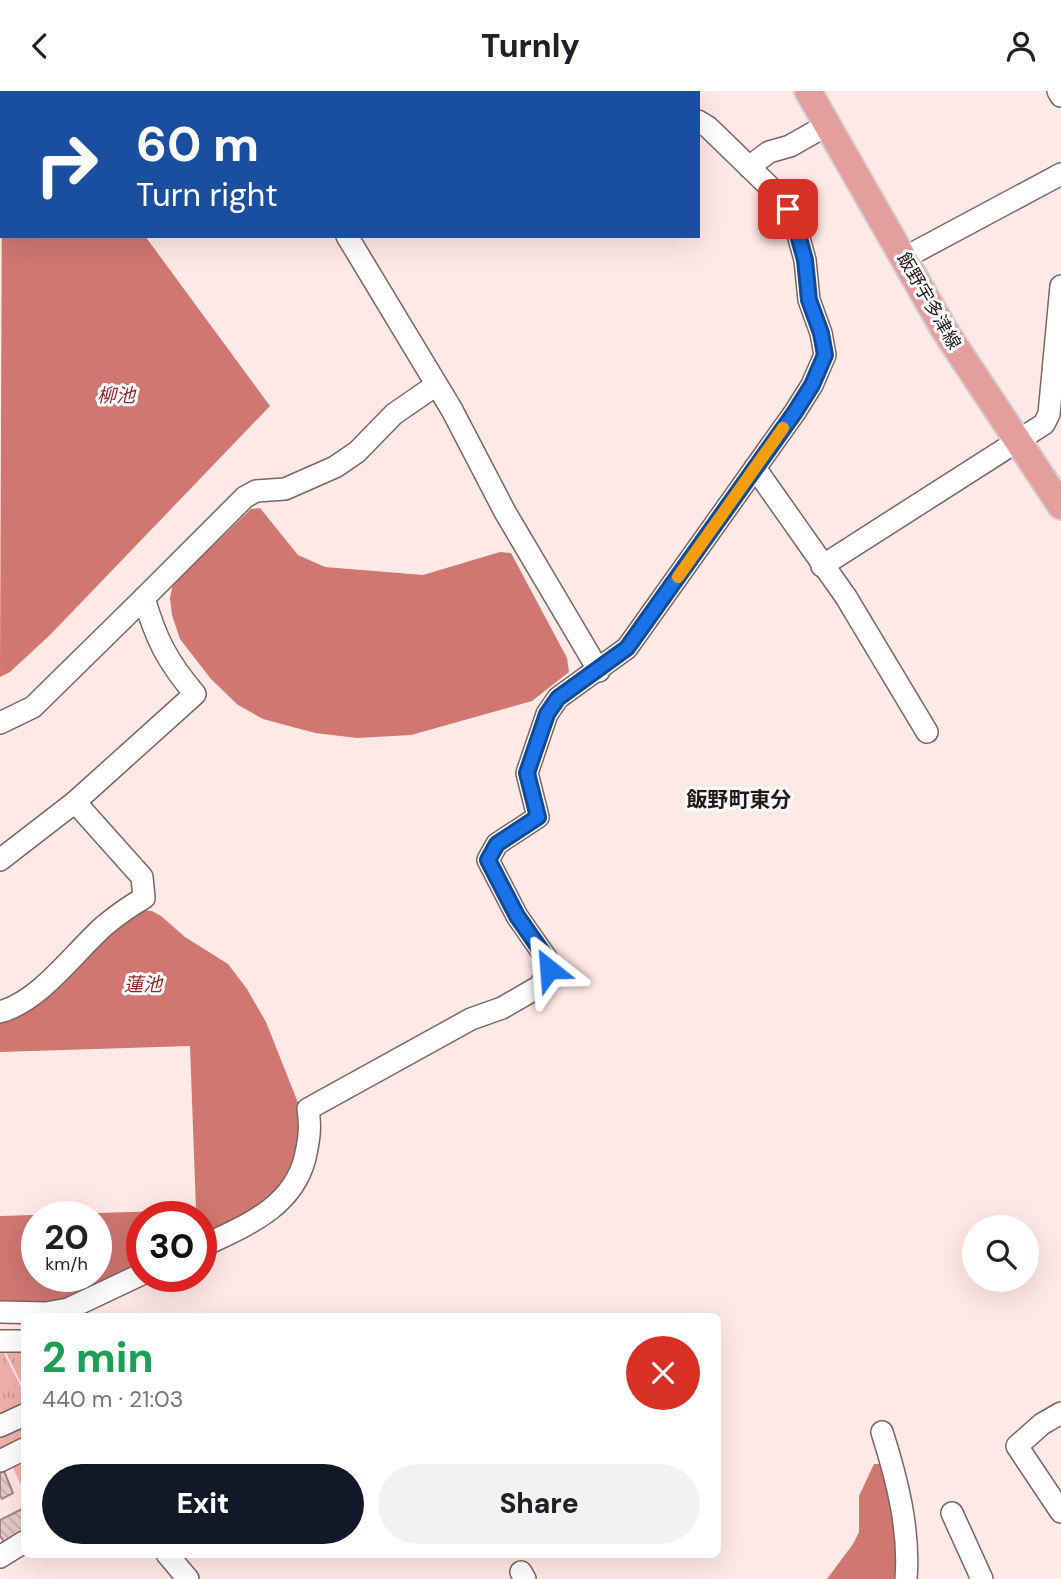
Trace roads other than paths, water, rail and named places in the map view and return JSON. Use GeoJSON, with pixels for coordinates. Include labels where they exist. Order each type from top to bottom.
{"type":"FeatureCollection","features":[{"type":"Feature","properties":{"kind":"main road","name":"飯野宇多津線"},"geometry":{"type":"LineString","coordinates":[[808,91],[1012,444],[1061,506]]}},
{"type":"Feature","properties":{"kind":"street"},"geometry":{"type":"LineString","coordinates":[[1058,91],[1061,96]]}},
{"type":"Feature","properties":{"kind":"street"},"geometry":{"type":"LineString","coordinates":[[217,1239],[264,1215],[280,1203],[291,1189],[302,1167],[310,1136],[308,1109],[448,1031],[502,1008],[540,986],[549,969],[547,959],[517,916],[488,860],[497,844],[538,817],[527,773],[547,714],[558,698],[627,648],[806,394],[825,355],[821,333],[809,300],[805,260],[788,209],[774,191],[700,123]]}},
{"type":"Feature","properties":{"kind":"street"},"geometry":{"type":"LineString","coordinates":[[749,167],[769,152],[790,146],[827,125]]}},
{"type":"Feature","properties":{"kind":"street"},"geometry":{"type":"LineString","coordinates":[[904,258],[1061,174]]}},
{"type":"Feature","properties":{"kind":"street"},"geometry":{"type":"LineString","coordinates":[[348,238],[452,410],[505,512],[598,671]]}},
{"type":"Feature","properties":{"kind":"street"},"geometry":{"type":"LineString","coordinates":[[822,566],[1044,424],[1049,414],[1061,286]]}},
{"type":"Feature","properties":{"kind":"street"},"geometry":{"type":"LineString","coordinates":[[0,723],[33,707],[245,497],[256,491],[285,489],[335,467],[357,452],[394,414],[436,385]]}},
{"type":"Feature","properties":{"kind":"street"},"geometry":{"type":"LineString","coordinates":[[755,468],[846,597],[927,732]]}},
{"type":"Feature","properties":{"kind":"street"},"geometry":{"type":"LineString","coordinates":[[0,860],[75,802],[195,694],[173,668],[160,645],[144,597]]}},
{"type":"Feature","properties":{"kind":"street"},"geometry":{"type":"LineString","coordinates":[[0,1012],[17,1006],[34,994],[104,927],[144,898],[142,877],[75,802]]}},
{"type":"Feature","properties":{"kind":"street"},"geometry":{"type":"LineString","coordinates":[[0,1312],[61,1313],[126,1282]]}},
{"type":"Feature","properties":{"kind":"street"},"geometry":{"type":"LineString","coordinates":[[0,1327],[21,1327]]}},
{"type":"Feature","properties":{"kind":"street"},"geometry":{"type":"LineString","coordinates":[[0,1341],[21,1341]]}},
{"type":"Feature","properties":{"kind":"street"},"geometry":{"type":"LineString","coordinates":[[1061,1413],[1042,1424],[1017,1446],[1061,1512]]}},
{"type":"Feature","properties":{"kind":"street"},"geometry":{"type":"LineString","coordinates":[[0,1426],[21,1416]]}},
{"type":"Feature","properties":{"kind":"street"},"geometry":{"type":"LineString","coordinates":[[882,1432],[893,1465],[908,1551],[906,1579]]}},
{"type":"Feature","properties":{"kind":"street"},"geometry":{"type":"LineString","coordinates":[[0,1461],[21,1450]]}},
{"type":"Feature","properties":{"kind":"street"},"geometry":{"type":"LineString","coordinates":[[952,1513],[978,1578]]}},
{"type":"Feature","properties":{"kind":"street"},"geometry":{"type":"LineString","coordinates":[[0,1557],[21,1544]]}},
{"type":"Feature","properties":{"kind":"street"},"geometry":{"type":"LineString","coordinates":[[170,1558],[188,1579]]}},
{"type":"Feature","properties":{"kind":"water","name":"柳池"},"geometry":{"type":"Polygon","coordinates":[[[2,238],[146,238],[270,406],[50,635],[10,672],[0,677],[2,238]]]}},
{"type":"Feature","properties":{"kind":"water"},"geometry":{"type":"Polygon","coordinates":[[[260,508],[298,555],[325,567],[423,575],[500,552],[511,553],[567,658],[569,672],[532,701],[411,735],[357,738],[315,733],[263,719],[238,705],[211,679],[180,639],[170,598],[173,584],[251,509],[260,508]]]}},
{"type":"Feature","properties":{"kind":"water","name":"蓮池"},"geometry":{"type":"Polygon","coordinates":[[[142,910],[152,911],[185,937],[228,964],[247,989],[266,1022],[306,1123],[291,1173],[272,1198],[217,1230],[217,1201],[196,1201],[190,1046],[0,1052],[0,1017],[97,940],[142,910]]]}},
{"type":"Feature","properties":{"kind":"water","name":"蓮池"},"geometry":{"type":"Polygon","coordinates":[[[126,1212],[126,1274],[112,1281],[112,1213],[126,1212]]]}},
{"type":"Feature","properties":{"kind":"water","name":"蓮池"},"geometry":{"type":"Polygon","coordinates":[[[21,1215],[21,1292],[87,1292],[67,1301],[0,1306],[0,1216],[21,1215]]]}},
{"type":"Feature","properties":{"kind":"water"},"geometry":{"type":"Polygon","coordinates":[[[874,1464],[883,1464],[889,1480],[899,1579],[827,1579],[859,1532],[859,1496],[874,1464]]]}},
{"type":"Feature","properties":{"kind":"district","name":"飯野町東分"},"geometry":{"type":"Point","coordinates":[739,800]}}]}
